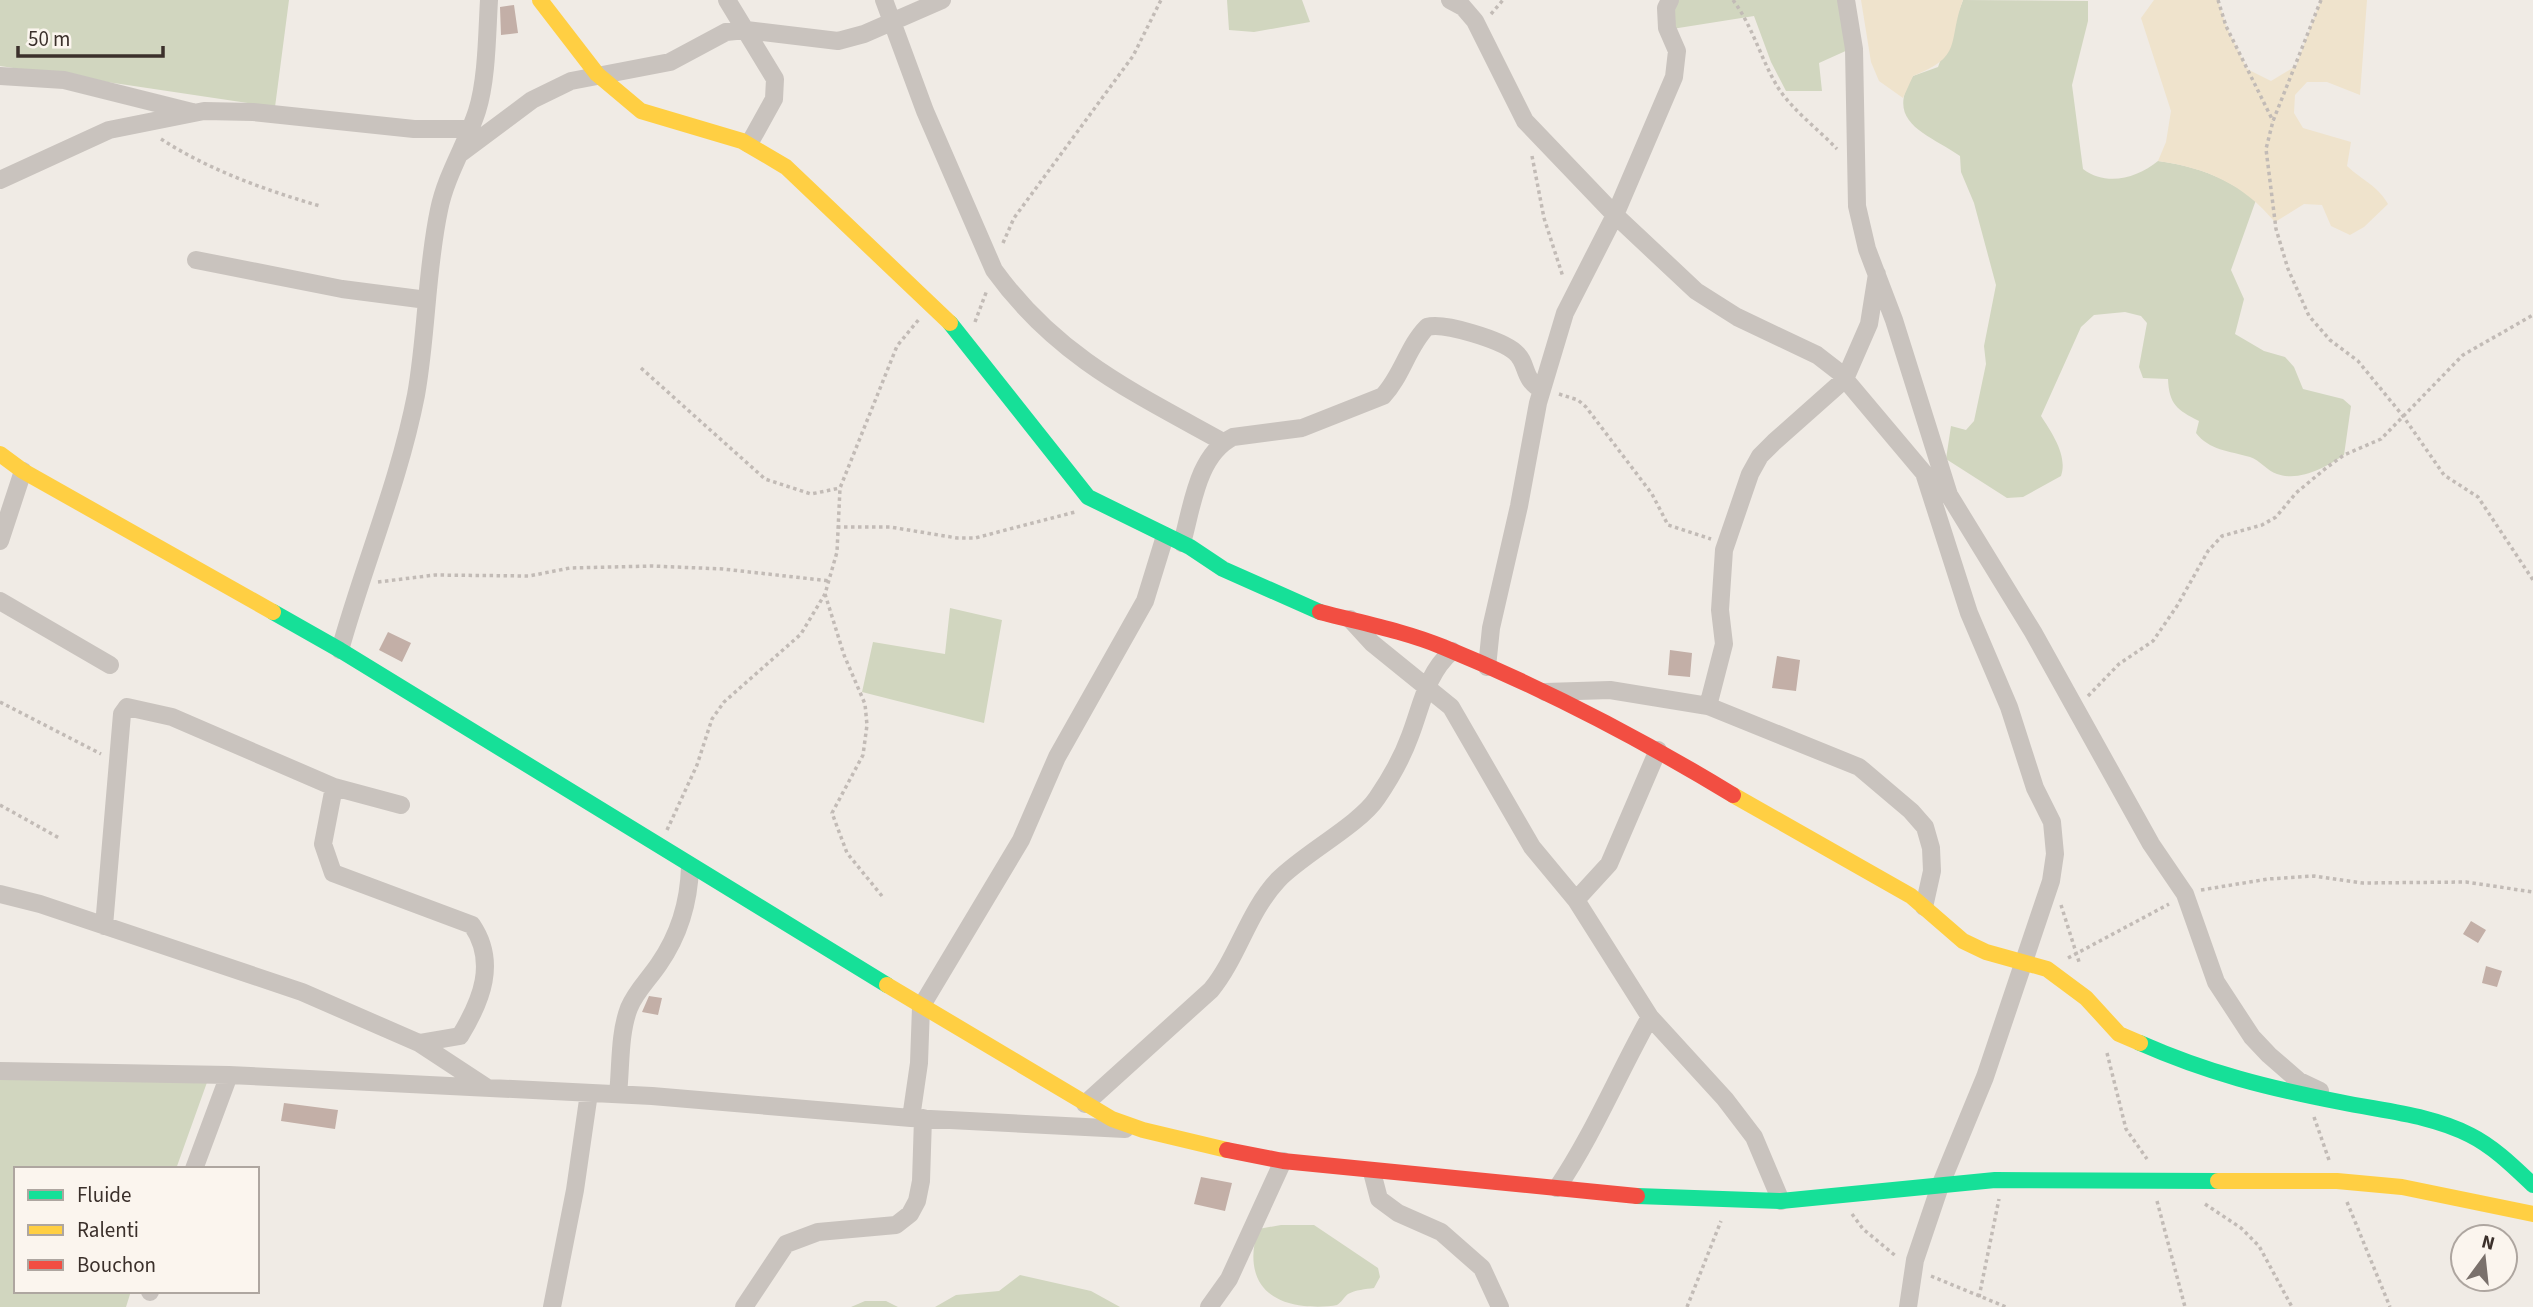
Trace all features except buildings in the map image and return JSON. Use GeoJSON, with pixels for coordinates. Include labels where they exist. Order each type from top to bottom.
{"type":"FeatureCollection","features":[{"type":"Feature","properties":{"kind":"street"},"geometry":{"type":"LineString","coordinates":[[340,650],[358,584],[397,475],[416,394],[427,300],[428,266],[440,206],[478,109],[489,0]]}},
{"type":"Feature","properties":{"kind":"street"},"geometry":{"type":"LineString","coordinates":[[540,0],[597,74],[641,111],[750,144],[786,167],[932,304],[965,339],[1072,479],[1101,506],[1174,539],[1223,569],[1279,595],[1321,612],[1387,628],[1452,651],[1658,750],[1911,896],[1963,941],[2048,969],[2086,998],[2100,1017],[2119,1034],[2196,1068],[2441,1123],[2471,1135],[2508,1161],[2533,1185]]}},
{"type":"Feature","properties":{"kind":"street"},"geometry":{"type":"LineString","coordinates":[[727,0],[775,79],[774,99],[750,144]]}},
{"type":"Feature","properties":{"kind":"street"},"geometry":{"type":"LineString","coordinates":[[884,0],[994,270],[1040,324],[1076,356],[1130,392],[1223,442]]}},
{"type":"Feature","properties":{"kind":"street"},"geometry":{"type":"LineString","coordinates":[[459,155],[532,100],[571,81],[670,62],[718,36],[746,30],[838,41],[864,34],[942,0]]}},
{"type":"Feature","properties":{"kind":"street"},"geometry":{"type":"LineString","coordinates":[[1450,0],[1463,7],[1475,21],[1525,121],[1615,215],[1696,291],[1737,317],[1777,333],[1818,355],[1845,379],[1924,473],[1950,495]]}},
{"type":"Feature","properties":{"kind":"street"},"geometry":{"type":"LineString","coordinates":[[1487,667],[1491,628],[1542,390],[1565,313],[1615,215],[1674,77],[1677,51],[1667,28],[1666,8],[1670,0]]}},
{"type":"Feature","properties":{"kind":"street"},"geometry":{"type":"LineString","coordinates":[[1846,0],[1854,49],[1857,206],[1950,495],[2151,844],[2185,894],[2216,982],[2252,1037],[2299,1081],[2352,1105]]}},
{"type":"Feature","properties":{"kind":"street"},"geometry":{"type":"LineString","coordinates":[[0,76],[64,80],[194,113]]}},
{"type":"Feature","properties":{"kind":"street"},"geometry":{"type":"LineString","coordinates":[[0,180],[91,136],[136,123],[194,113],[227,111],[414,129],[470,129]]}},
{"type":"Feature","properties":{"kind":"street"},"geometry":{"type":"LineString","coordinates":[[196,260],[342,289],[427,300]]}},
{"type":"Feature","properties":{"kind":"street"},"geometry":{"type":"LineString","coordinates":[[1708,706],[1724,644],[1720,585],[1726,543],[1750,474],[1760,456],[1845,379],[1869,324],[1877,274]]}},
{"type":"Feature","properties":{"kind":"street"},"geometry":{"type":"LineString","coordinates":[[744,1307],[777,1254],[793,1240],[818,1232],[896,1224],[910,1214],[918,1201],[921,1181],[917,1118],[921,1007],[1021,840],[1057,757],[1145,601],[1205,466],[1223,442],[1233,438],[1302,428],[1383,396],[1392,386],[1420,334],[1437,324],[1515,352],[1529,382],[1542,390]]}},
{"type":"Feature","properties":{"kind":"street"},"geometry":{"type":"LineString","coordinates":[[0,454],[23,471],[340,650],[690,867],[1085,1104],[1112,1119],[1143,1130],[1283,1161],[1627,1196],[1781,1201],[2003,1180],[2371,1183],[2533,1214]]}},
{"type":"Feature","properties":{"kind":"street"},"geometry":{"type":"LineString","coordinates":[[0,541],[23,471]]}},
{"type":"Feature","properties":{"kind":"street"},"geometry":{"type":"LineString","coordinates":[[1908,1307],[1915,1261],[1940,1186],[1985,1077],[2051,881],[2055,854],[2052,822],[2035,788],[2009,708],[1969,613],[1924,473]]}},
{"type":"Feature","properties":{"kind":"street"},"geometry":{"type":"LineString","coordinates":[[0,601],[110,665]]}},
{"type":"Feature","properties":{"kind":"street"},"geometry":{"type":"LineString","coordinates":[[1350,619],[1372,643],[1451,707],[1532,847],[1576,901],[1650,1017],[1742,1120],[1754,1138],[1781,1201]]}},
{"type":"Feature","properties":{"kind":"street"},"geometry":{"type":"LineString","coordinates":[[1085,1104],[1211,990],[1223,976],[1247,926],[1278,881],[1375,801],[1410,736],[1426,686],[1442,660],[1452,651]]}},
{"type":"Feature","properties":{"kind":"street"},"geometry":{"type":"LineString","coordinates":[[1542,692],[1610,690],[1708,706],[1859,767],[1911,811],[1925,827],[1931,848],[1932,871],[1924,906]]}},
{"type":"Feature","properties":{"kind":"street"},"geometry":{"type":"LineString","coordinates":[[104,926],[122,714],[127,707],[173,717],[334,787],[401,805]]}},
{"type":"Feature","properties":{"kind":"street"},"geometry":{"type":"LineString","coordinates":[[1576,901],[1609,864],[1658,750]]}},
{"type":"Feature","properties":{"kind":"street"},"geometry":{"type":"LineString","coordinates":[[334,787],[323,844],[333,873],[472,925],[482,940],[486,972],[478,1007],[460,1035],[419,1043]]}},
{"type":"Feature","properties":{"kind":"street"},"geometry":{"type":"LineString","coordinates":[[618,1094],[625,1019],[638,990],[660,963],[676,933],[690,893],[690,867]]}},
{"type":"Feature","properties":{"kind":"street"},"geometry":{"type":"LineString","coordinates":[[0,894],[302,992],[419,1043],[486,1087]]}},
{"type":"Feature","properties":{"kind":"street"},"geometry":{"type":"LineString","coordinates":[[1557,1188],[1579,1155],[1603,1102],[1650,1017]]}},
{"type":"Feature","properties":{"kind":"street"},"geometry":{"type":"LineString","coordinates":[[0,1071],[229,1075],[486,1087],[618,1094],[917,1118],[1143,1130]]}},
{"type":"Feature","properties":{"kind":"street"},"geometry":{"type":"LineString","coordinates":[[195,1167],[229,1075]]}},
{"type":"Feature","properties":{"kind":"street"},"geometry":{"type":"LineString","coordinates":[[552,1307],[575,1190],[589,1093]]}},
{"type":"Feature","properties":{"kind":"street"},"geometry":{"type":"LineString","coordinates":[[1209,1307],[1229,1279],[1283,1161]]}},
{"type":"Feature","properties":{"kind":"street"},"geometry":{"type":"LineString","coordinates":[[1372,1172],[1379,1199],[1398,1213],[1441,1232],[1482,1268],[1500,1307]]}},
{"type":"Feature","properties":{"kind":"path"},"geometry":{"type":"LineString","coordinates":[[965,339],[976,321],[1014,218],[1133,56],[1161,0]]}},
{"type":"Feature","properties":{"kind":"path"},"geometry":{"type":"LineString","coordinates":[[1733,0],[1750,22],[1763,61],[1779,90],[1856,168]]}},
{"type":"Feature","properties":{"kind":"path"},"geometry":{"type":"LineString","coordinates":[[2218,0],[2226,26],[2273,121]]}},
{"type":"Feature","properties":{"kind":"path"},"geometry":{"type":"LineString","coordinates":[[2321,0],[2273,121],[2266,149],[2276,229],[2288,269],[2309,316],[2330,340],[2358,361],[2403,416],[2444,475],[2478,497],[2533,580]]}},
{"type":"Feature","properties":{"kind":"path"},"geometry":{"type":"LineString","coordinates":[[1525,121],[1544,218],[1565,285],[1565,313]]}},
{"type":"Feature","properties":{"kind":"path"},"geometry":{"type":"LineString","coordinates":[[136,123],[191,158],[286,196],[320,206]]}},
{"type":"Feature","properties":{"kind":"path"},"geometry":{"type":"LineString","coordinates":[[658,847],[697,765],[712,719],[724,702],[801,634],[825,594],[831,581],[837,552],[840,488],[897,346],[932,304]]}},
{"type":"Feature","properties":{"kind":"path"},"geometry":{"type":"LineString","coordinates":[[2077,712],[2092,691],[2119,664],[2152,641],[2177,606],[2207,551],[2222,536],[2262,525],[2276,517],[2296,493],[2326,468],[2344,455],[2381,439],[2463,355],[2533,315]]}},
{"type":"Feature","properties":{"kind":"path"},"geometry":{"type":"LineString","coordinates":[[641,368],[765,479],[811,495],[840,488]]}},
{"type":"Feature","properties":{"kind":"path"},"geometry":{"type":"LineString","coordinates":[[1542,390],[1578,400],[1586,407],[1651,494],[1668,525],[1726,543]]}},
{"type":"Feature","properties":{"kind":"path"},"geometry":{"type":"LineString","coordinates":[[837,527],[890,527],[957,538],[975,538],[1101,506]]}},
{"type":"Feature","properties":{"kind":"path"},"geometry":{"type":"LineString","coordinates":[[358,584],[435,575],[529,576],[570,568],[652,566],[723,569],[831,581]]}},
{"type":"Feature","properties":{"kind":"path"},"geometry":{"type":"LineString","coordinates":[[825,594],[844,655],[865,704],[867,725],[863,755],[832,813],[847,853],[882,896]]}},
{"type":"Feature","properties":{"kind":"path"},"geometry":{"type":"LineString","coordinates":[[0,702],[84,748],[119,762]]}},
{"type":"Feature","properties":{"kind":"path"},"geometry":{"type":"LineString","coordinates":[[0,805],[61,839]]}},
{"type":"Feature","properties":{"kind":"path"},"geometry":{"type":"LineString","coordinates":[[2048,969],[2185,894],[2223,884],[2314,876],[2363,883],[2406,880],[2466,883],[2533,891]]}},
{"type":"Feature","properties":{"kind":"path"},"geometry":{"type":"LineString","coordinates":[[2051,881],[2077,954],[2086,998]]}},
{"type":"Feature","properties":{"kind":"path"},"geometry":{"type":"LineString","coordinates":[[1979,1297],[2003,1180]]}},
{"type":"Feature","properties":{"kind":"path"},"geometry":{"type":"LineString","coordinates":[[2152,1181],[2185,1307]]}},
{"type":"Feature","properties":{"kind":"path"},"geometry":{"type":"LineString","coordinates":[[1687,1307],[1729,1199]]}},
{"type":"Feature","properties":{"kind":"green space"},"geometry":{"type":"Polygon","coordinates":[[[0,0],[289,0],[275,107],[0,66],[0,0]]]}},
{"type":"Feature","properties":{"kind":"green space"},"geometry":{"type":"Polygon","coordinates":[[[1227,0],[1302,0],[1310,22],[1254,32],[1229,30],[1227,0]]]}},
{"type":"Feature","properties":{"kind":"green space"},"geometry":{"type":"Polygon","coordinates":[[[1674,0],[1842,0],[1850,49],[1819,63],[1822,91],[1786,91],[1771,62],[1754,16],[1672,29],[1674,0]]]}},
{"type":"Feature","properties":{"kind":"green space"},"geometry":{"type":"Polygon","coordinates":[[[1963,0],[2088,1],[2088,21],[2072,85],[2083,169],[2092,175],[2112,179],[2131,176],[2158,161],[2172,163],[2198,169],[2221,179],[2256,200],[2231,270],[2244,299],[2235,334],[2264,351],[2285,357],[2294,367],[2303,389],[2343,399],[2351,406],[2344,455],[2304,475],[2286,476],[2273,473],[2254,458],[2207,443],[2196,433],[2199,421],[2185,413],[2172,400],[2168,379],[2143,378],[2139,367],[2147,323],[2141,316],[2125,312],[2094,315],[2081,327],[2041,416],[2061,453],[2061,476],[2023,497],[2007,498],[1946,459],[1951,426],[1966,430],[1974,421],[1986,364],[1984,346],[1996,285],[1974,203],[1961,172],[1960,156],[1914,125],[1903,105],[1905,92],[1913,76],[1938,67],[1963,0]]]}},
{"type":"Feature","properties":{"kind":"green space"},"geometry":{"type":"Polygon","coordinates":[[[950,608],[1002,620],[984,723],[862,692],[873,642],[945,654],[950,608]]]}},
{"type":"Feature","properties":{"kind":"green space"},"geometry":{"type":"Polygon","coordinates":[[[0,1068],[210,1074],[177,1167],[14,1167],[14,1293],[130,1293],[126,1307],[0,1307],[0,1068]]]}},
{"type":"Feature","properties":{"kind":"green space"},"geometry":{"type":"Polygon","coordinates":[[[1281,1225],[1314,1225],[1378,1268],[1380,1277],[1374,1288],[1351,1293],[1337,1305],[1330,1306],[1304,1306],[1276,1298],[1266,1291],[1259,1281],[1253,1258],[1258,1229],[1281,1225]]]}},
{"type":"Feature","properties":{"kind":"green space"},"geometry":{"type":"Polygon","coordinates":[[[1020,1275],[1091,1291],[1120,1307],[935,1307],[956,1295],[999,1291],[1020,1275]]]}},
{"type":"Feature","properties":{"kind":"green space"},"geometry":{"type":"Polygon","coordinates":[[[865,1301],[886,1301],[898,1307],[851,1307],[865,1301]]]}},
{"type":"Feature","properties":{"kind":"sand"},"geometry":{"type":"Polygon","coordinates":[[[1861,0],[1963,0],[1947,55],[1929,69],[1913,76],[1903,98],[1879,81],[1871,62],[1861,0]]]}},
{"type":"Feature","properties":{"kind":"sand"},"geometry":{"type":"Polygon","coordinates":[[[2154,0],[2218,0],[2226,26],[2247,69],[2271,81],[2296,66],[2321,0],[2367,0],[2360,95],[2327,82],[2307,82],[2295,95],[2294,113],[2303,128],[2351,142],[2347,166],[2375,188],[2388,204],[2364,227],[2350,235],[2331,226],[2322,205],[2304,204],[2275,222],[2250,197],[2223,180],[2192,168],[2158,161],[2166,142],[2171,111],[2141,18],[2154,0]]]}},
{"type":"Feature","properties":{"kind":"traffic: fast"},"geometry":{"type":"LineString","coordinates":[[950,323],[1088,497],[1190,547],[1223,569],[1320,612]]}},
{"type":"Feature","properties":{"kind":"traffic: fast"},"geometry":{"type":"LineString","coordinates":[[273,612],[340,650],[887,985]]}},
{"type":"Feature","properties":{"kind":"traffic: fast"},"geometry":{"type":"LineString","coordinates":[[2140,1043],[2190,1063],[2263,1085],[2424,1118],[2455,1128],[2487,1145],[2533,1185]]}},
{"type":"Feature","properties":{"kind":"traffic: fast"},"geometry":{"type":"LineString","coordinates":[[1637,1196],[1781,1201],[1995,1180],[2218,1181]]}},
{"type":"Feature","properties":{"kind":"traffic: slow"},"geometry":{"type":"LineString","coordinates":[[540,0],[597,74],[641,111],[742,141],[786,167],[950,323]]}},
{"type":"Feature","properties":{"kind":"traffic: slow"},"geometry":{"type":"LineString","coordinates":[[0,454],[23,471],[273,612]]}},
{"type":"Feature","properties":{"kind":"traffic: slow"},"geometry":{"type":"LineString","coordinates":[[1733,795],[1911,896],[1963,941],[1986,952],[2047,969],[2086,998],[2119,1034],[2140,1043]]}},
{"type":"Feature","properties":{"kind":"traffic: slow"},"geometry":{"type":"LineString","coordinates":[[887,985],[1112,1119],[1143,1130],[1227,1150]]}},
{"type":"Feature","properties":{"kind":"traffic: slow"},"geometry":{"type":"LineString","coordinates":[[2218,1181],[2337,1181],[2402,1187],[2533,1214]]}},
{"type":"Feature","properties":{"kind":"traffic: jam"},"geometry":{"type":"LineString","coordinates":[[1320,612],[1413,636],[1480,663],[1591,715],[1733,795]]}},
{"type":"Feature","properties":{"kind":"traffic: jam"},"geometry":{"type":"LineString","coordinates":[[1227,1150],[1283,1161],[1637,1196]]}}]}
